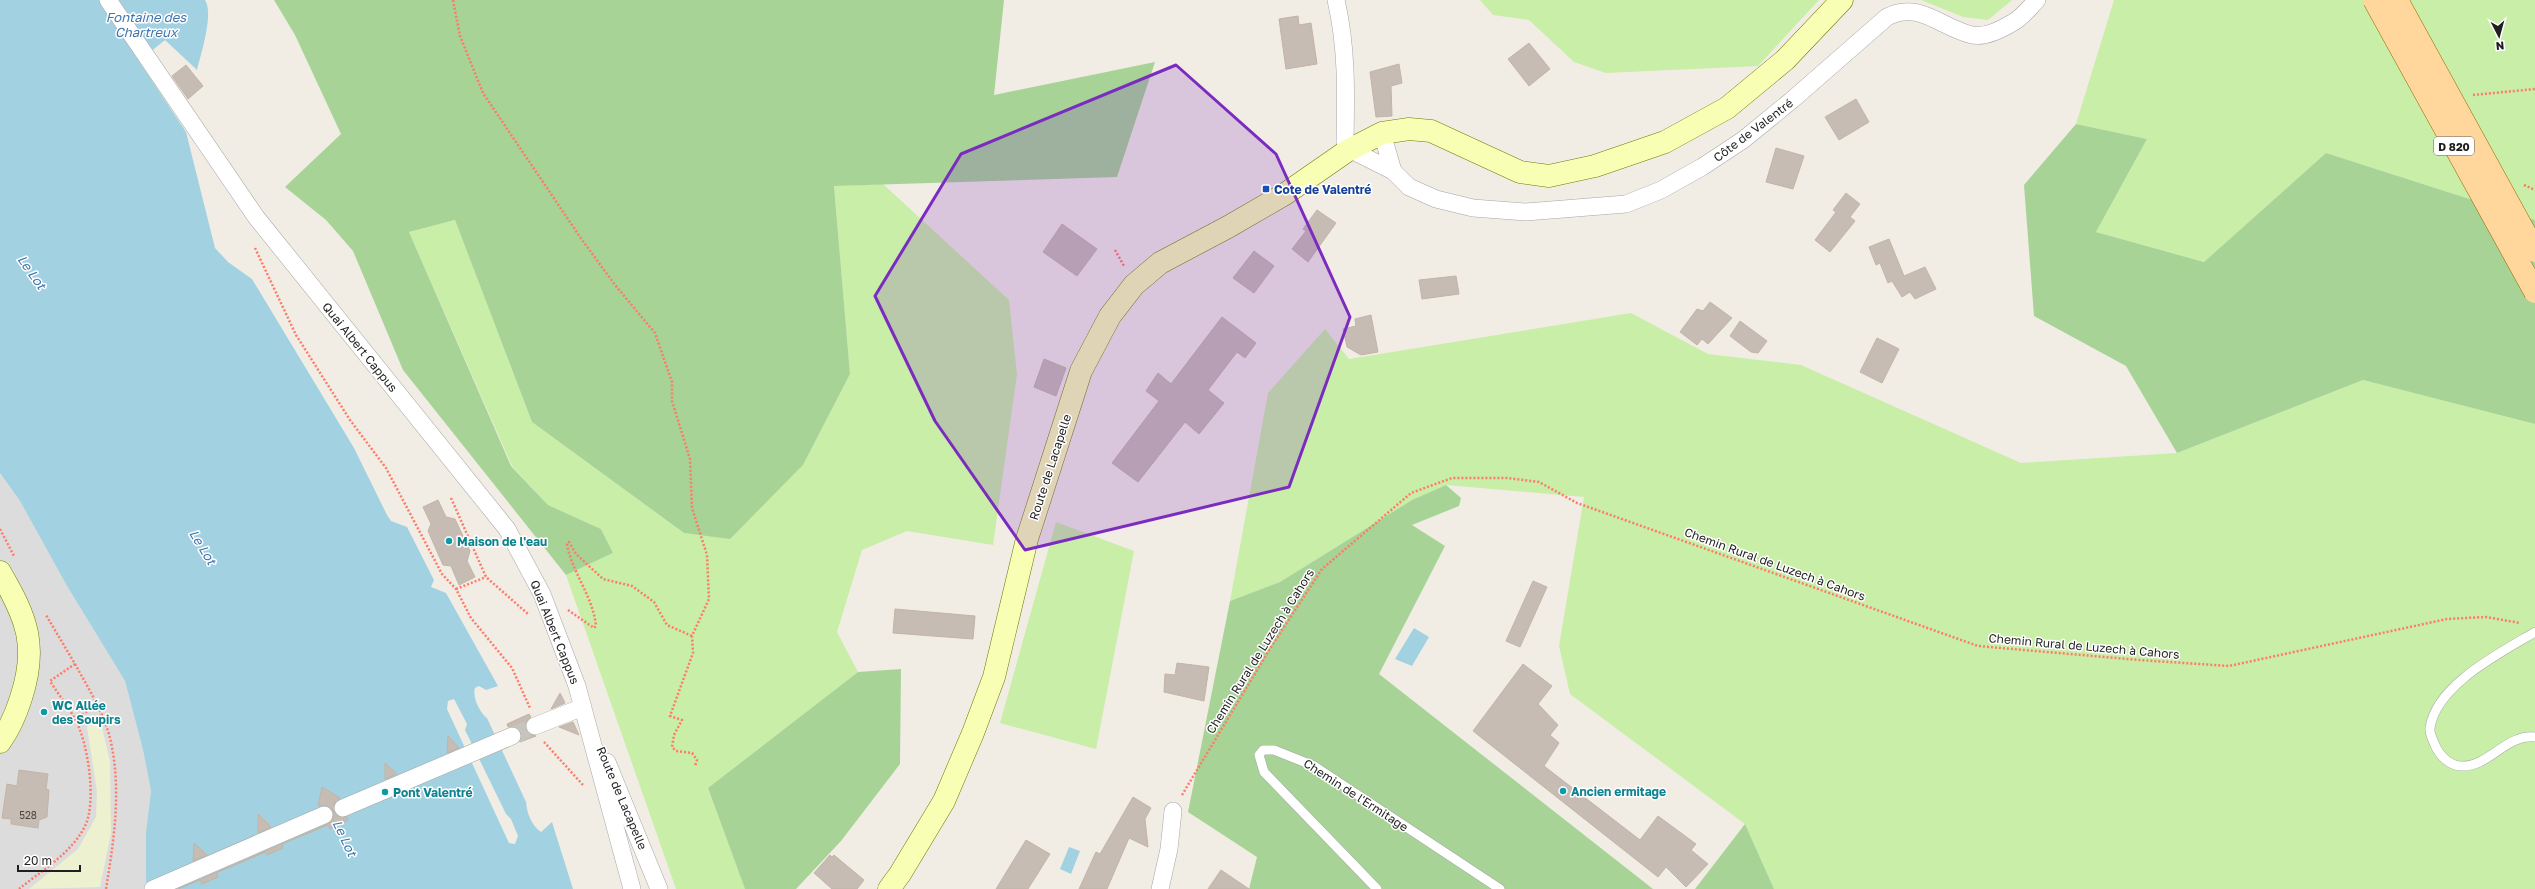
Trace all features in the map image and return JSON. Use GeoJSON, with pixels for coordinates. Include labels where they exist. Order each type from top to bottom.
{"type":"FeatureCollection","features":[{"type":"Feature","properties":{"kind":"main road","name":"D 820"},"geometry":{"type":"LineString","coordinates":[[2374,0],[2535,292]]}},
{"type":"Feature","properties":{"kind":"main road","name":"D 820"},"geometry":{"type":"LineString","coordinates":[[2397,0],[2535,250]]}},
{"type":"Feature","properties":{"kind":"street","name":"Quai Albert Cappus"},"geometry":{"type":"LineString","coordinates":[[108,0],[256,217],[506,529],[542,594],[583,707]]}},
{"type":"Feature","properties":{"kind":"street"},"geometry":{"type":"LineString","coordinates":[[1336,0],[1342,28],[1346,64],[1345,141],[1349,151]]}},
{"type":"Feature","properties":{"kind":"street"},"geometry":{"type":"LineString","coordinates":[[1382,133],[1409,129],[1431,131],[1520,172],[1549,176],[1595,166],[1665,142],[1727,108],[1785,60],[1842,0]]}},
{"type":"Feature","properties":{"kind":"street","name":"Côte de Valentré"},"geometry":{"type":"LineString","coordinates":[[1349,151],[1393,171],[1409,187],[1436,200],[1473,208],[1526,212],[1626,204],[1661,190],[1695,171],[1743,140],[1792,100],[1887,17],[1899,11],[1918,11],[1973,36],[1992,33],[2014,22],[2037,0]]}},
{"type":"Feature","properties":{"kind":"street","name":"Route de Lacapelle"},"geometry":{"type":"LineString","coordinates":[[889,889],[900,874],[944,801],[973,733],[994,677],[1027,539],[1054,452],[1081,372],[1110,316],[1134,285],[1160,263],[1285,194],[1349,151],[1382,133]]}},
{"type":"Feature","properties":{"kind":"street","name":"Côte de Valentré"},"geometry":{"type":"LineString","coordinates":[[1382,133],[1393,171]]}},
{"type":"Feature","properties":{"kind":"street"},"geometry":{"type":"LineString","coordinates":[[0,742],[16,716],[28,676],[31,658],[25,624],[9,567]]}},
{"type":"Feature","properties":{"kind":"street"},"geometry":{"type":"LineString","coordinates":[[535,726],[583,707],[632,889]]}},
{"type":"Feature","properties":{"kind":"street","name":"Route de Lacapelle"},"geometry":{"type":"LineString","coordinates":[[583,707],[632,819],[660,889]]}},
{"type":"Feature","properties":{"kind":"street"},"geometry":{"type":"LineString","coordinates":[[343,808],[512,736]]}},
{"type":"Feature","properties":{"kind":"street"},"geometry":{"type":"LineString","coordinates":[[1160,889],[1169,849],[1173,811]]}},
{"type":"Feature","properties":{"kind":"street"},"geometry":{"type":"LineString","coordinates":[[153,889],[324,815]]}},
{"type":"Feature","properties":{"kind":"lane"},"geometry":{"type":"LineString","coordinates":[[2535,632],[2451,688],[2435,709],[2429,730],[2436,748],[2444,759],[2459,766],[2477,764],[2512,741],[2527,736],[2535,737]]}},
{"type":"Feature","properties":{"kind":"lane","name":"Chemin de l'Ermitage"},"geometry":{"type":"LineString","coordinates":[[1377,889],[1264,772],[1259,755],[1263,750],[1274,750],[1314,766],[1500,889]]}},
{"type":"Feature","properties":{"kind":"path"},"geometry":{"type":"LineString","coordinates":[[453,0],[460,36],[483,93],[580,237],[615,285],[655,332],[672,382],[672,401],[690,459],[692,508],[707,555],[709,599],[692,636],[693,653],[670,716],[682,720],[674,735],[672,747],[676,751],[692,753],[697,760],[694,766]]}},
{"type":"Feature","properties":{"kind":"path"},"geometry":{"type":"LineString","coordinates":[[254,244],[296,335],[350,420],[386,468],[442,574],[456,589],[471,618],[512,668],[530,710]]}},
{"type":"Feature","properties":{"kind":"path"},"geometry":{"type":"LineString","coordinates":[[1115,250],[1126,269]]}},
{"type":"Feature","properties":{"kind":"path","name":"Chemin Rural de Luzech à Cahors"},"geometry":{"type":"LineString","coordinates":[[1173,811],[1271,647],[1322,569],[1411,494],[1452,478],[1508,478],[1539,482],[1577,503],[1978,646],[2229,666],[2447,619],[2486,617],[2528,624]]}},
{"type":"Feature","properties":{"kind":"path"},"geometry":{"type":"LineString","coordinates":[[451,498],[486,577],[533,618]]}},
{"type":"Feature","properties":{"kind":"path"},"geometry":{"type":"LineString","coordinates":[[0,529],[9,567]]}},
{"type":"Feature","properties":{"kind":"path"},"geometry":{"type":"LineString","coordinates":[[568,616],[566,609],[594,628],[596,626],[595,612],[570,560],[567,544],[569,542],[576,554],[603,579],[632,586],[654,602],[667,625],[692,636]]}},
{"type":"Feature","properties":{"kind":"path"},"geometry":{"type":"LineString","coordinates":[[456,589],[486,577]]}},
{"type":"Feature","properties":{"kind":"path"},"geometry":{"type":"LineString","coordinates":[[43,609],[97,703],[110,738],[115,793],[115,836],[106,889]]}},
{"type":"Feature","properties":{"kind":"path"},"geometry":{"type":"LineString","coordinates":[[19,889],[65,851],[86,826],[90,807],[90,785],[82,738],[76,720],[50,681],[75,664]]}},
{"type":"Feature","properties":{"kind":"path"},"geometry":{"type":"LineString","coordinates":[[76,720],[97,703]]}},
{"type":"Feature","properties":{"kind":"highlighted area"},"geometry":{"type":"Polygon","coordinates":[[[1176,65],[1276,154],[1350,317],[1289,487],[1025,550],[935,421],[875,296],[961,154],[1176,65]]]}},
{"type":"Feature","properties":{"kind":"shaded area"},"geometry":{"type":"Polygon","coordinates":[[[0,473],[20,501],[67,586],[125,681],[143,750],[151,791],[146,832],[146,882],[149,889],[0,889],[0,473]]]}},
{"type":"Feature","properties":{"kind":"green space"},"geometry":{"type":"Polygon","coordinates":[[[274,0],[1004,0],[994,95],[1155,62],[1117,177],[834,186],[850,374],[803,465],[730,539],[684,533],[532,422],[455,220],[409,232],[511,466],[548,505],[601,529],[613,553],[566,575],[403,370],[353,251],[326,220],[285,187],[341,134],[295,35],[274,0]]]}},
{"type":"Feature","properties":{"kind":"green space"},"geometry":{"type":"Polygon","coordinates":[[[1480,0],[1819,0],[1758,66],[1606,73],[1574,62],[1529,20],[1493,15],[1480,0]]]}},
{"type":"Feature","properties":{"kind":"green space"},"geometry":{"type":"Polygon","coordinates":[[[1921,0],[2012,0],[1988,20],[1963,17],[1921,0]]]}},
{"type":"Feature","properties":{"kind":"green space"},"geometry":{"type":"Polygon","coordinates":[[[2114,0],[2535,0],[2535,220],[2326,153],[2204,262],[2096,232],[2147,139],[2076,124],[2114,0]]]}},
{"type":"Feature","properties":{"kind":"green space"},"geometry":{"type":"Polygon","coordinates":[[[2076,124],[2147,139],[2096,232],[2204,262],[2326,153],[2535,220],[2535,424],[2363,380],[2177,453],[2126,366],[2034,316],[2024,185],[2076,124]]]}},
{"type":"Feature","properties":{"kind":"green space"},"geometry":{"type":"Polygon","coordinates":[[[883,184],[1009,300],[1017,374],[993,545],[907,531],[862,550],[837,632],[858,672],[708,788],[745,889],[676,889],[566,575],[613,553],[601,529],[548,505],[512,466],[409,232],[455,220],[532,422],[684,533],[730,538],[803,465],[850,374],[834,186],[883,184]]]}},
{"type":"Feature","properties":{"kind":"green space"},"geometry":{"type":"Polygon","coordinates":[[[1631,313],[1708,354],[1801,365],[2021,463],[2177,453],[2363,380],[2535,424],[2535,889],[1774,889],[1745,824],[1570,694],[1559,646],[1584,497],[1446,485],[1412,500],[1280,582],[1230,601],[1268,393],[1325,329],[1349,359],[1631,313]]]}},
{"type":"Feature","properties":{"kind":"green space"},"geometry":{"type":"Polygon","coordinates":[[[1446,485],[1461,498],[1459,506],[1412,525],[1445,546],[1379,674],[1653,889],[1249,889],[1257,857],[1188,812],[1230,601],[1280,582],[1412,500],[1446,485]]]}},
{"type":"Feature","properties":{"kind":"green space"},"geometry":{"type":"Polygon","coordinates":[[[1056,522],[1134,551],[1096,749],[1000,723],[1056,522]]]}},
{"type":"Feature","properties":{"kind":"green space"},"geometry":{"type":"Polygon","coordinates":[[[901,669],[900,764],[841,841],[796,889],[745,889],[708,788],[858,672],[901,669]]]}},
{"type":"Feature","properties":{"kind":"green space"},"geometry":{"type":"Polygon","coordinates":[[[100,719],[110,761],[111,833],[100,887],[29,889],[78,849],[96,817],[97,792],[87,727],[100,719]]]}},
{"type":"Feature","properties":{"kind":"green space"},"geometry":{"type":"Polygon","coordinates":[[[1745,824],[1774,889],[1695,889],[1745,824]]]}},
{"type":"Feature","properties":{"kind":"water"},"geometry":{"type":"Polygon","coordinates":[[[0,0],[205,0],[208,14],[207,24],[204,44],[197,70],[165,40],[139,61],[186,132],[215,248],[228,262],[252,279],[354,448],[387,515],[391,521],[407,527],[434,580],[431,587],[446,593],[498,686],[486,690],[479,686],[475,688],[474,692],[479,709],[487,718],[526,802],[529,815],[533,823],[541,832],[552,822],[573,889],[149,889],[146,882],[146,832],[151,791],[143,750],[125,681],[67,586],[20,501],[0,473],[0,0]],[[454,699],[448,701],[447,709],[509,843],[515,844],[518,836],[511,819],[506,814],[465,730],[467,724],[454,699]]]}},
{"type":"Feature","properties":{"kind":"water"},"geometry":{"type":"Polygon","coordinates":[[[1414,628],[1429,637],[1412,666],[1395,659],[1414,628]]]}},
{"type":"Feature","properties":{"kind":"water"},"geometry":{"type":"Polygon","coordinates":[[[1069,847],[1080,851],[1071,874],[1060,869],[1069,847]]]}},
{"type":"Feature","properties":{"kind":"building"},"geometry":{"type":"Polygon","coordinates":[[[1298,16],[1299,25],[1311,23],[1317,64],[1286,69],[1279,19],[1298,16]]]}},
{"type":"Feature","properties":{"kind":"building"},"geometry":{"type":"Polygon","coordinates":[[[1529,43],[1550,69],[1529,86],[1508,59],[1529,43]]]}},
{"type":"Feature","properties":{"kind":"building"},"geometry":{"type":"Polygon","coordinates":[[[1399,64],[1402,83],[1391,86],[1392,116],[1376,117],[1370,72],[1399,64]]]}},
{"type":"Feature","properties":{"kind":"building"},"geometry":{"type":"Polygon","coordinates":[[[186,65],[203,86],[188,99],[172,76],[186,65]]]}},
{"type":"Feature","properties":{"kind":"building"},"geometry":{"type":"Polygon","coordinates":[[[1856,99],[1869,122],[1839,140],[1825,117],[1856,99]]]}},
{"type":"Feature","properties":{"kind":"building"},"geometry":{"type":"Polygon","coordinates":[[[1776,148],[1804,156],[1793,189],[1766,182],[1776,148]]]}},
{"type":"Feature","properties":{"kind":"building"},"geometry":{"type":"Polygon","coordinates":[[[1846,193],[1860,204],[1850,217],[1855,221],[1830,252],[1815,240],[1836,212],[1833,210],[1846,193]]]}},
{"type":"Feature","properties":{"kind":"building"},"geometry":{"type":"Polygon","coordinates":[[[1317,210],[1336,223],[1308,262],[1292,249],[1306,231],[1303,229],[1317,210]]]}},
{"type":"Feature","properties":{"kind":"building"},"geometry":{"type":"Polygon","coordinates":[[[1062,224],[1097,249],[1077,276],[1043,252],[1062,224]]]}},
{"type":"Feature","properties":{"kind":"building"},"geometry":{"type":"Polygon","coordinates":[[[1889,239],[1904,276],[1925,267],[1936,289],[1915,299],[1910,292],[1902,297],[1892,281],[1888,283],[1880,263],[1876,265],[1869,247],[1889,239]]]}},
{"type":"Feature","properties":{"kind":"building"},"geometry":{"type":"Polygon","coordinates":[[[1254,251],[1274,266],[1254,293],[1233,278],[1254,251]]]}},
{"type":"Feature","properties":{"kind":"building"},"geometry":{"type":"Polygon","coordinates":[[[1456,276],[1459,294],[1422,299],[1419,280],[1456,276]]]}},
{"type":"Feature","properties":{"kind":"building"},"geometry":{"type":"Polygon","coordinates":[[[1710,302],[1732,318],[1708,344],[1702,339],[1697,345],[1680,332],[1697,309],[1703,311],[1710,302]]]}},
{"type":"Feature","properties":{"kind":"building"},"geometry":{"type":"Polygon","coordinates":[[[1371,315],[1378,352],[1361,355],[1347,347],[1343,329],[1356,326],[1355,319],[1371,315]]]}},
{"type":"Feature","properties":{"kind":"building"},"geometry":{"type":"Polygon","coordinates":[[[1222,317],[1256,343],[1245,358],[1237,352],[1208,390],[1224,403],[1199,434],[1185,422],[1138,482],[1112,463],[1159,401],[1146,391],[1158,373],[1171,384],[1222,317]]]}},
{"type":"Feature","properties":{"kind":"building"},"geometry":{"type":"Polygon","coordinates":[[[1740,321],[1767,341],[1758,353],[1751,352],[1730,336],[1740,321]]]}},
{"type":"Feature","properties":{"kind":"building"},"geometry":{"type":"Polygon","coordinates":[[[1877,338],[1899,349],[1882,383],[1860,372],[1877,338]]]}},
{"type":"Feature","properties":{"kind":"building"},"geometry":{"type":"Polygon","coordinates":[[[1044,359],[1066,368],[1056,396],[1034,387],[1044,359]]]}},
{"type":"Feature","properties":{"kind":"building","name":"Maison de l'eau"},"geometry":{"type":"Polygon","coordinates":[[[438,500],[446,517],[455,519],[470,551],[467,561],[475,577],[459,585],[451,566],[443,565],[428,531],[431,524],[423,507],[438,500]]]}},
{"type":"Feature","properties":{"kind":"building"},"geometry":{"type":"Polygon","coordinates":[[[1533,581],[1547,587],[1520,647],[1506,641],[1533,581]]]}},
{"type":"Feature","properties":{"kind":"building"},"geometry":{"type":"Polygon","coordinates":[[[895,609],[975,616],[973,639],[893,633],[895,609]]]}},
{"type":"Feature","properties":{"kind":"building"},"geometry":{"type":"Polygon","coordinates":[[[1177,663],[1209,667],[1204,701],[1164,692],[1165,674],[1175,675],[1177,663]]]}},
{"type":"Feature","properties":{"kind":"building","name":"Ancien ermitage"},"geometry":{"type":"Polygon","coordinates":[[[1523,664],[1552,686],[1538,704],[1558,725],[1550,735],[1559,743],[1544,766],[1640,840],[1658,816],[1696,844],[1691,850],[1708,864],[1686,887],[1666,867],[1658,877],[1473,731],[1523,664]]]}},
{"type":"Feature","properties":{"kind":"building"},"geometry":{"type":"Polygon","coordinates":[[[560,693],[565,703],[551,709],[560,693]]]}},
{"type":"Feature","properties":{"kind":"building"},"geometry":{"type":"Polygon","coordinates":[[[529,714],[531,717],[525,724],[526,729],[529,734],[536,736],[520,742],[521,732],[514,726],[508,727],[507,724],[529,714]]]}},
{"type":"Feature","properties":{"kind":"building"},"geometry":{"type":"Polygon","coordinates":[[[573,722],[579,735],[559,727],[573,722]]]}},
{"type":"Feature","properties":{"kind":"building"},"geometry":{"type":"Polygon","coordinates":[[[448,736],[459,748],[447,753],[448,736]]]}},
{"type":"Feature","properties":{"kind":"building"},"geometry":{"type":"Polygon","coordinates":[[[385,763],[397,774],[385,779],[385,763]]]}},
{"type":"Feature","properties":{"kind":"building"},"geometry":{"type":"Polygon","coordinates":[[[19,770],[48,774],[46,789],[49,790],[47,817],[39,820],[38,828],[11,824],[11,819],[2,818],[7,784],[17,786],[19,770]]]}},
{"type":"Feature","properties":{"kind":"building"},"geometry":{"type":"Polygon","coordinates":[[[322,787],[340,798],[335,802],[334,812],[337,816],[347,817],[348,820],[330,829],[328,825],[282,844],[283,848],[267,855],[266,852],[216,873],[218,877],[202,884],[200,880],[178,889],[328,824],[334,817],[333,811],[326,805],[318,806],[322,787]]]}},
{"type":"Feature","properties":{"kind":"building"},"geometry":{"type":"Polygon","coordinates":[[[1133,797],[1151,808],[1145,819],[1148,847],[1129,838],[1107,889],[1079,889],[1096,852],[1100,854],[1133,797]]]}},
{"type":"Feature","properties":{"kind":"building"},"geometry":{"type":"Polygon","coordinates":[[[258,814],[271,827],[258,833],[258,814]]]}},
{"type":"Feature","properties":{"kind":"building"},"geometry":{"type":"Polygon","coordinates":[[[1026,840],[1050,854],[1028,889],[996,889],[1026,840]]]}},
{"type":"Feature","properties":{"kind":"building"},"geometry":{"type":"Polygon","coordinates":[[[194,843],[207,855],[193,861],[194,843]]]}},
{"type":"Feature","properties":{"kind":"building"},"geometry":{"type":"Polygon","coordinates":[[[830,855],[832,857],[834,855],[864,880],[857,889],[832,889],[814,873],[830,855]]]}},
{"type":"Feature","properties":{"kind":"building"},"geometry":{"type":"Polygon","coordinates":[[[1221,870],[1249,889],[1208,889],[1221,870]]]}},
{"type":"Feature","properties":{"kind":"tunnel"},"geometry":{"type":"LineString","coordinates":[[512,736],[535,726]]}},
{"type":"Feature","properties":{"kind":"place","name":"Cote de Valentré"},"geometry":{"type":"Point","coordinates":[1266,189]}},
{"type":"Feature","properties":{"kind":"place","name":"Maison de l'eau"},"geometry":{"type":"Point","coordinates":[449,541]}},
{"type":"Feature","properties":{"kind":"place","name":"WC Allée des Soupirs"},"geometry":{"type":"Point","coordinates":[44,712]}},
{"type":"Feature","properties":{"kind":"place","name":"Ancien ermitage"},"geometry":{"type":"Point","coordinates":[1563,791]}},
{"type":"Feature","properties":{"kind":"place","name":"Pont Valentré"},"geometry":{"type":"Point","coordinates":[385,792]}},
{"type":"Feature","properties":{"kind":"water label","name":"Fontaine des Chartreux"},"geometry":{"type":"Point","coordinates":[146,24]}},
{"type":"Feature","properties":{"kind":"water label","name":"Le Lot"},"geometry":{"type":"Point","coordinates":[32,272]}},
{"type":"Feature","properties":{"kind":"water label","name":"Le Lot"},"geometry":{"type":"Point","coordinates":[203,547]}},
{"type":"Feature","properties":{"kind":"water label","name":"Le Lot"},"geometry":{"type":"Point","coordinates":[345,838]}}]}
